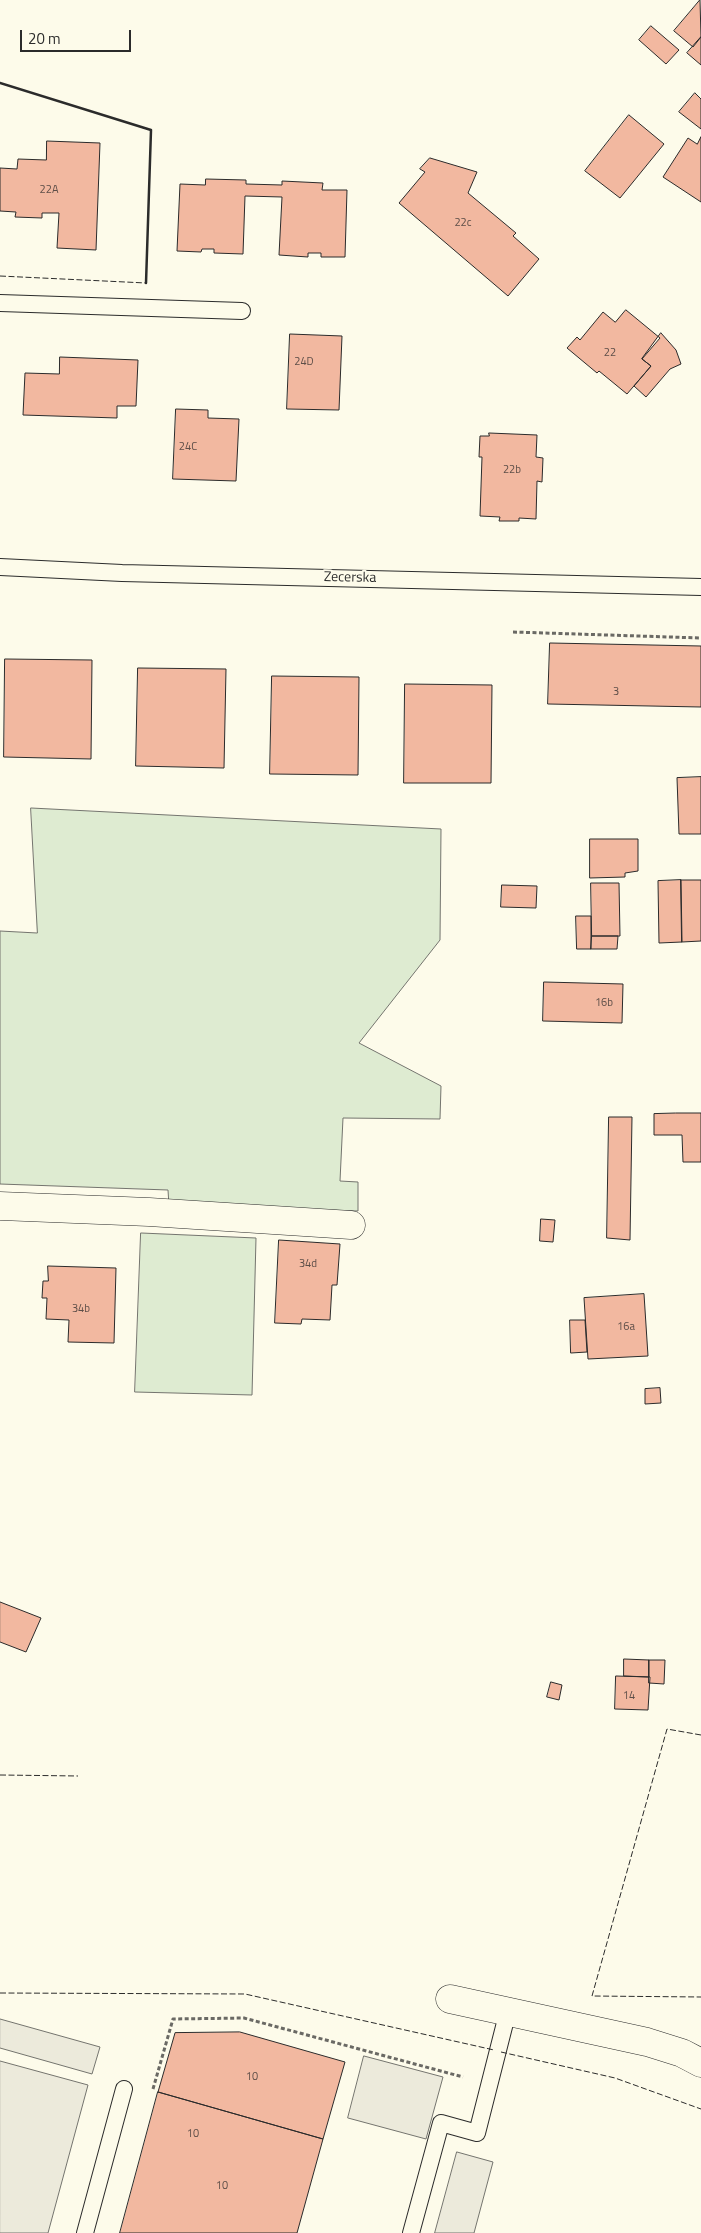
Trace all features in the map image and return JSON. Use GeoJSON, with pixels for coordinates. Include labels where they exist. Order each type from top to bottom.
{"type":"FeatureCollection","features":[{"type":"Feature","properties":{"kind":"street"},"geometry":{"type":"LineString","coordinates":[[0,1206],[149,1212],[351,1225]]}},
{"type":"Feature","properties":{"kind":"street"},"geometry":{"type":"LineString","coordinates":[[450,1999],[647,2042],[682,2053],[701,2063]]}},
{"type":"Feature","properties":{"kind":"lane"},"geometry":{"type":"LineString","coordinates":[[0,303],[242,311]]}},
{"type":"Feature","properties":{"kind":"lane","name":"Zecerska"},"geometry":{"type":"LineString","coordinates":[[0,567],[122,572],[701,587]]}},
{"type":"Feature","properties":{"kind":"lane"},"geometry":{"type":"LineString","coordinates":[[411,2233],[442,2123],[477,2133],[508,2011]]}},
{"type":"Feature","properties":{"kind":"lane"},"geometry":{"type":"LineString","coordinates":[[85,2233],[124,2089]]}},
{"type":"Feature","properties":{"kind":"path"},"geometry":{"type":"LineString","coordinates":[[513,632],[701,638]]}},
{"type":"Feature","properties":{"kind":"path"},"geometry":{"type":"LineString","coordinates":[[124,2089],[151,2097],[173,2019],[244,2018],[490,2084]]}},
{"type":"Feature","properties":{"kind":"green space"},"geometry":{"type":"Polygon","coordinates":[[[31,808],[441,829],[440,940],[359,1043],[441,1086],[440,1119],[343,1118],[340,1181],[358,1182],[358,1211],[169,1206],[168,1190],[0,1184],[0,931],[37,933],[31,808]]]}},
{"type":"Feature","properties":{"kind":"green space"},"geometry":{"type":"Polygon","coordinates":[[[141,1233],[256,1238],[252,1395],[135,1392],[141,1233]]]}},
{"type":"Feature","properties":{"kind":"shaded area"},"geometry":{"type":"Polygon","coordinates":[[[0,2019],[100,2047],[92,2074],[0,2048],[0,2019]]]}},
{"type":"Feature","properties":{"kind":"shaded area"},"geometry":{"type":"Polygon","coordinates":[[[364,2056],[443,2077],[426,2139],[348,2118],[364,2056]]]}},
{"type":"Feature","properties":{"kind":"shaded area"},"geometry":{"type":"Polygon","coordinates":[[[0,2061],[88,2085],[48,2233],[0,2233],[0,2061]]]}},
{"type":"Feature","properties":{"kind":"shaded area"},"geometry":{"type":"Polygon","coordinates":[[[457,2152],[493,2162],[474,2233],[435,2233],[457,2152]]]}},
{"type":"Feature","properties":{"kind":"building"},"geometry":{"type":"Polygon","coordinates":[[[700,0],[701,37],[693,47],[674,31],[700,0]]]}},
{"type":"Feature","properties":{"kind":"building"},"geometry":{"type":"Polygon","coordinates":[[[651,26],[679,50],[666,64],[639,40],[651,26]]]}},
{"type":"Feature","properties":{"kind":"building"},"geometry":{"type":"Polygon","coordinates":[[[701,37],[701,65],[687,53],[701,37]]]}},
{"type":"Feature","properties":{"kind":"building"},"geometry":{"type":"Polygon","coordinates":[[[695,93],[701,99],[701,129],[679,112],[695,93]]]}},
{"type":"Feature","properties":{"kind":"building"},"geometry":{"type":"Polygon","coordinates":[[[629,115],[664,144],[620,198],[585,171],[629,115]]]}},
{"type":"Feature","properties":{"kind":"building"},"geometry":{"type":"Polygon","coordinates":[[[701,137],[701,202],[663,177],[688,138],[697,144],[701,137]]]}},
{"type":"Feature","properties":{"kind":"building"},"geometry":{"type":"Polygon","coordinates":[[[47,141],[100,143],[96,250],[57,248],[59,213],[42,213],[42,218],[15,217],[16,212],[0,211],[0,168],[17,169],[18,159],[46,160],[47,141]]]}},
{"type":"Feature","properties":{"kind":"building"},"geometry":{"type":"Polygon","coordinates":[[[430,158],[477,172],[468,193],[516,233],[513,236],[539,259],[508,296],[399,203],[425,172],[420,169],[430,158]]]}},
{"type":"Feature","properties":{"kind":"building"},"geometry":{"type":"Polygon","coordinates":[[[206,179],[246,180],[246,184],[282,185],[282,181],[323,183],[322,190],[347,190],[345,257],[321,257],[321,253],[308,253],[308,257],[279,255],[282,197],[245,196],[243,254],[214,253],[214,249],[202,249],[201,252],[177,251],[180,184],[205,185],[206,179]]]}},
{"type":"Feature","properties":{"kind":"building"},"geometry":{"type":"Polygon","coordinates":[[[626,310],[660,338],[642,359],[651,366],[627,394],[599,371],[597,373],[567,348],[577,337],[580,340],[603,312],[615,322],[626,310]]]}},
{"type":"Feature","properties":{"kind":"building"},"geometry":{"type":"Polygon","coordinates":[[[661,333],[676,350],[681,364],[670,369],[646,397],[634,386],[651,366],[642,359],[661,333]]]}},
{"type":"Feature","properties":{"kind":"building"},"geometry":{"type":"Polygon","coordinates":[[[290,334],[342,336],[339,410],[287,409],[290,334]]]}},
{"type":"Feature","properties":{"kind":"building"},"geometry":{"type":"Polygon","coordinates":[[[60,357],[138,360],[136,406],[117,406],[117,418],[23,415],[25,373],[59,374],[60,357]]]}},
{"type":"Feature","properties":{"kind":"building"},"geometry":{"type":"Polygon","coordinates":[[[176,409],[208,410],[208,418],[239,419],[236,481],[173,479],[176,409]]]}},
{"type":"Feature","properties":{"kind":"building"},"geometry":{"type":"Polygon","coordinates":[[[489,433],[537,435],[536,457],[543,458],[542,482],[537,481],[536,519],[519,518],[519,521],[499,521],[500,517],[480,516],[482,457],[479,457],[480,436],[489,436],[489,433]]]}},
{"type":"Feature","properties":{"kind":"building"},"geometry":{"type":"Polygon","coordinates":[[[550,643],[701,646],[701,707],[548,704],[550,643]]]}},
{"type":"Feature","properties":{"kind":"building"},"geometry":{"type":"Polygon","coordinates":[[[5,659],[92,660],[91,759],[4,757],[5,659]]]}},
{"type":"Feature","properties":{"kind":"building"},"geometry":{"type":"Polygon","coordinates":[[[138,668],[226,669],[224,768],[136,766],[138,668]]]}},
{"type":"Feature","properties":{"kind":"building"},"geometry":{"type":"Polygon","coordinates":[[[272,676],[359,677],[358,775],[270,774],[272,676]]]}},
{"type":"Feature","properties":{"kind":"building"},"geometry":{"type":"Polygon","coordinates":[[[405,684],[492,685],[491,783],[404,783],[405,684]]]}},
{"type":"Feature","properties":{"kind":"building"},"geometry":{"type":"Polygon","coordinates":[[[701,777],[701,834],[679,834],[677,778],[701,777]]]}},
{"type":"Feature","properties":{"kind":"building"},"geometry":{"type":"Polygon","coordinates":[[[590,839],[638,839],[638,871],[625,873],[625,877],[590,878],[590,839]]]}},
{"type":"Feature","properties":{"kind":"building"},"geometry":{"type":"Polygon","coordinates":[[[681,880],[682,942],[659,943],[658,881],[681,880]]]}},
{"type":"Feature","properties":{"kind":"building"},"geometry":{"type":"Polygon","coordinates":[[[681,880],[701,880],[701,941],[682,942],[681,880]]]}},
{"type":"Feature","properties":{"kind":"building"},"geometry":{"type":"Polygon","coordinates":[[[591,883],[619,883],[620,936],[592,936],[591,883]]]}},
{"type":"Feature","properties":{"kind":"building"},"geometry":{"type":"Polygon","coordinates":[[[502,885],[537,886],[536,908],[501,907],[502,885]]]}},
{"type":"Feature","properties":{"kind":"building"},"geometry":{"type":"Polygon","coordinates":[[[576,916],[591,916],[591,949],[577,949],[576,916]]]}},
{"type":"Feature","properties":{"kind":"building"},"geometry":{"type":"Polygon","coordinates":[[[592,936],[618,936],[617,949],[591,949],[592,936]]]}},
{"type":"Feature","properties":{"kind":"building"},"geometry":{"type":"Polygon","coordinates":[[[544,982],[623,984],[622,1023],[543,1021],[544,982]]]}},
{"type":"Feature","properties":{"kind":"building"},"geometry":{"type":"Polygon","coordinates":[[[701,1113],[701,1162],[683,1162],[682,1135],[654,1135],[654,1114],[701,1113]]]}},
{"type":"Feature","properties":{"kind":"building"},"geometry":{"type":"Polygon","coordinates":[[[609,1117],[632,1117],[630,1240],[607,1238],[609,1117]]]}},
{"type":"Feature","properties":{"kind":"building"},"geometry":{"type":"Polygon","coordinates":[[[541,1219],[555,1220],[553,1242],[540,1241],[541,1219]]]}},
{"type":"Feature","properties":{"kind":"building"},"geometry":{"type":"Polygon","coordinates":[[[279,1240],[340,1244],[337,1285],[332,1285],[330,1320],[302,1319],[301,1324],[275,1323],[279,1240]]]}},
{"type":"Feature","properties":{"kind":"building"},"geometry":{"type":"Polygon","coordinates":[[[48,1266],[116,1268],[114,1343],[68,1342],[69,1320],[46,1319],[47,1298],[42,1298],[43,1281],[48,1281],[48,1266]]]}},
{"type":"Feature","properties":{"kind":"building"},"geometry":{"type":"Polygon","coordinates":[[[644,1294],[648,1356],[588,1359],[584,1298],[644,1294]]]}},
{"type":"Feature","properties":{"kind":"building"},"geometry":{"type":"Polygon","coordinates":[[[570,1320],[585,1320],[587,1352],[571,1353],[570,1320]]]}},
{"type":"Feature","properties":{"kind":"building"},"geometry":{"type":"Polygon","coordinates":[[[660,1388],[661,1403],[645,1404],[645,1389],[660,1388]]]}},
{"type":"Feature","properties":{"kind":"building"},"geometry":{"type":"Polygon","coordinates":[[[0,1602],[41,1618],[26,1652],[0,1642],[0,1602]]]}},
{"type":"Feature","properties":{"kind":"building"},"geometry":{"type":"Polygon","coordinates":[[[624,1659],[649,1660],[649,1677],[624,1676],[624,1659]]]}},
{"type":"Feature","properties":{"kind":"building"},"geometry":{"type":"Polygon","coordinates":[[[649,1660],[665,1660],[664,1684],[649,1683],[649,1660]]]}},
{"type":"Feature","properties":{"kind":"building"},"geometry":{"type":"Polygon","coordinates":[[[616,1676],[650,1677],[648,1710],[615,1709],[616,1676]]]}},
{"type":"Feature","properties":{"kind":"building"},"geometry":{"type":"Polygon","coordinates":[[[551,1682],[562,1685],[559,1700],[547,1697],[551,1682]]]}},
{"type":"Feature","properties":{"kind":"building"},"geometry":{"type":"Polygon","coordinates":[[[240,2032],[345,2062],[323,2139],[158,2092],[175,2033],[240,2032]]]}},
{"type":"Feature","properties":{"kind":"building"},"geometry":{"type":"Polygon","coordinates":[[[158,2092],[323,2139],[297,2233],[120,2233],[158,2092]]]}},
{"type":"Feature","properties":{"kind":"fence"},"geometry":{"type":"LineString","coordinates":[[0,276],[146,283]]}},
{"type":"Feature","properties":{"kind":"fence"},"geometry":{"type":"LineString","coordinates":[[701,1735],[667,1729],[592,1996],[701,1997]]}},
{"type":"Feature","properties":{"kind":"fence"},"geometry":{"type":"LineString","coordinates":[[0,1775],[78,1776]]}},
{"type":"Feature","properties":{"kind":"fence"},"geometry":{"type":"LineString","coordinates":[[0,1993],[245,1994],[494,2050]]}},
{"type":"Feature","properties":{"kind":"fence"},"geometry":{"type":"LineString","coordinates":[[501,2052],[615,2078],[701,2109]]}},
{"type":"Feature","properties":{"kind":"wall"},"geometry":{"type":"LineString","coordinates":[[0,83],[151,130],[146,283]]}}]}
